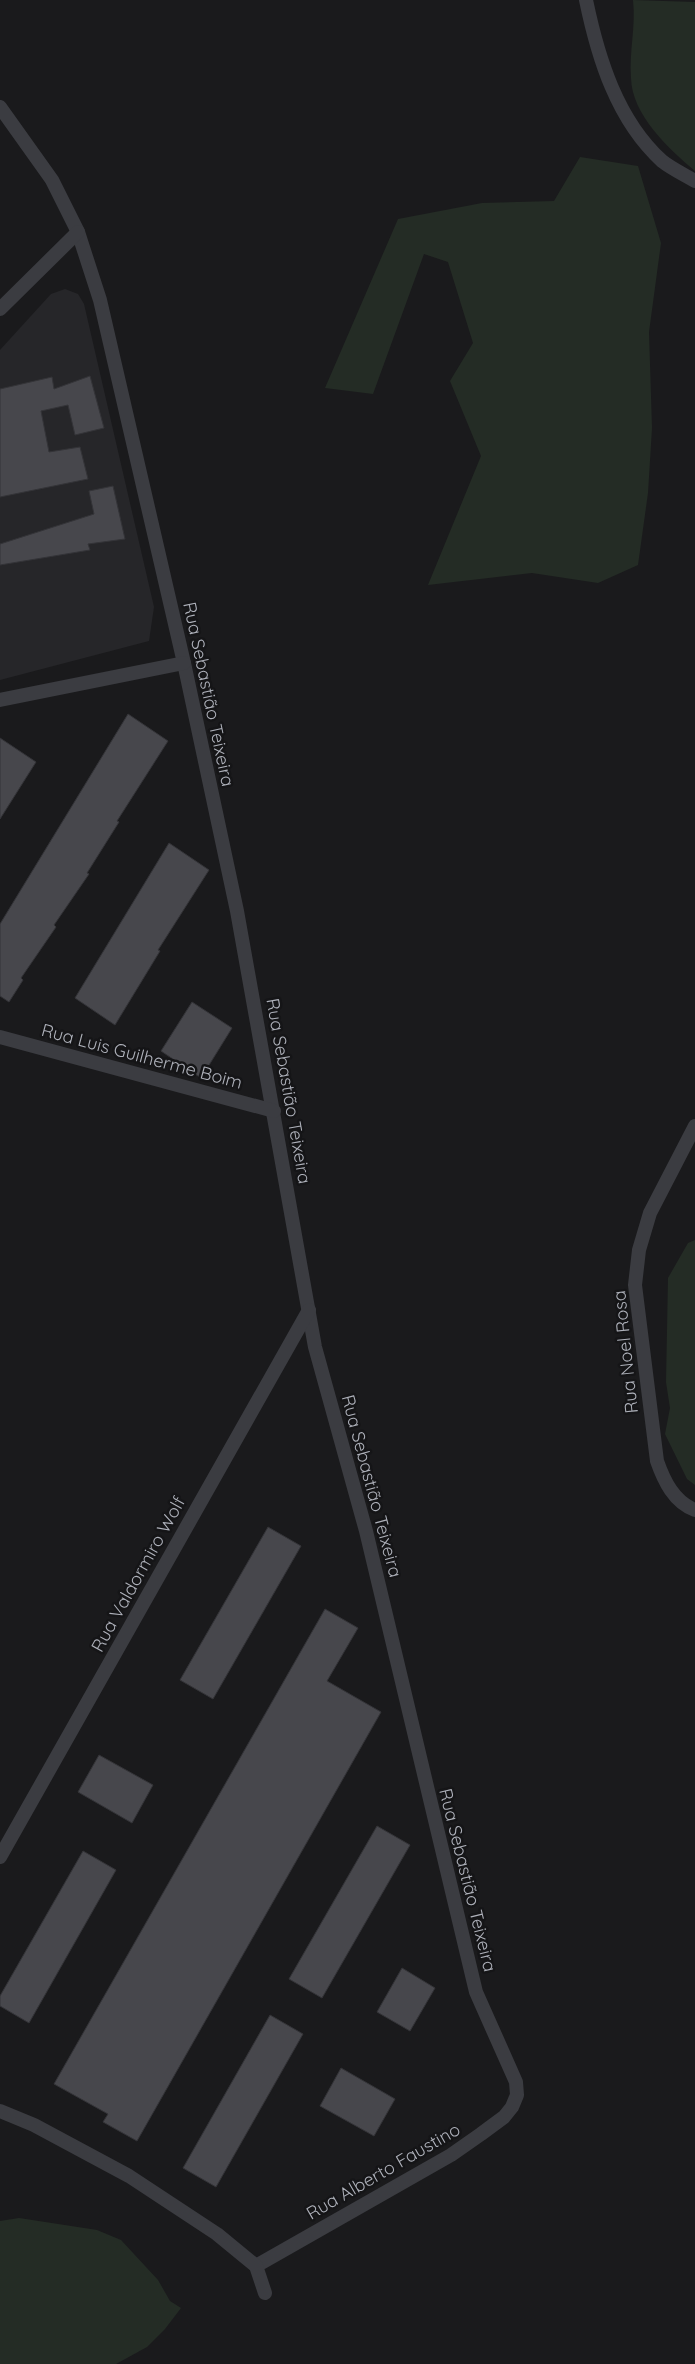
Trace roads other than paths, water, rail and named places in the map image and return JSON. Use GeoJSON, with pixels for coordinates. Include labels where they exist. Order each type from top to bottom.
{"type":"FeatureCollection","features":[{"type":"Feature","properties":{"kind":"street"},"geometry":{"type":"LineString","coordinates":[[586,0],[595,43],[633,129],[663,162],[695,181]]}},
{"type":"Feature","properties":{"kind":"street","name":"Rua Sebastião Teixeira"},"geometry":{"type":"LineString","coordinates":[[0,107],[52,180],[78,232],[100,300],[184,663],[237,911],[315,1347],[366,1531],[476,1992],[516,2082],[517,2095]]}},
{"type":"Feature","properties":{"kind":"street"},"geometry":{"type":"LineString","coordinates":[[0,310],[78,232]]}},
{"type":"Feature","properties":{"kind":"street"},"geometry":{"type":"LineString","coordinates":[[0,700],[184,663]]}},
{"type":"Feature","properties":{"kind":"street","name":"Rua Luis Guilherme Boim"},"geometry":{"type":"LineString","coordinates":[[0,1037],[274,1111]]}},
{"type":"Feature","properties":{"kind":"street","name":"Rua Noel Rosa"},"geometry":{"type":"LineString","coordinates":[[695,1126],[650,1213],[639,1250],[635,1285],[657,1461],[665,1484],[686,1507],[695,1510]]}},
{"type":"Feature","properties":{"kind":"street","name":"Rua Valdormiro Wolf"},"geometry":{"type":"LineString","coordinates":[[0,1857],[309,1310]]}},
{"type":"Feature","properties":{"kind":"street","name":"Rua Alberto Faustino"},"geometry":{"type":"LineString","coordinates":[[256,2266],[451,2155],[504,2117],[512,2107],[517,2095]]}},
{"type":"Feature","properties":{"kind":"street"},"geometry":{"type":"LineString","coordinates":[[0,2111],[34,2126],[129,2176],[216,2234],[256,2266],[265,2293]]}}]}
